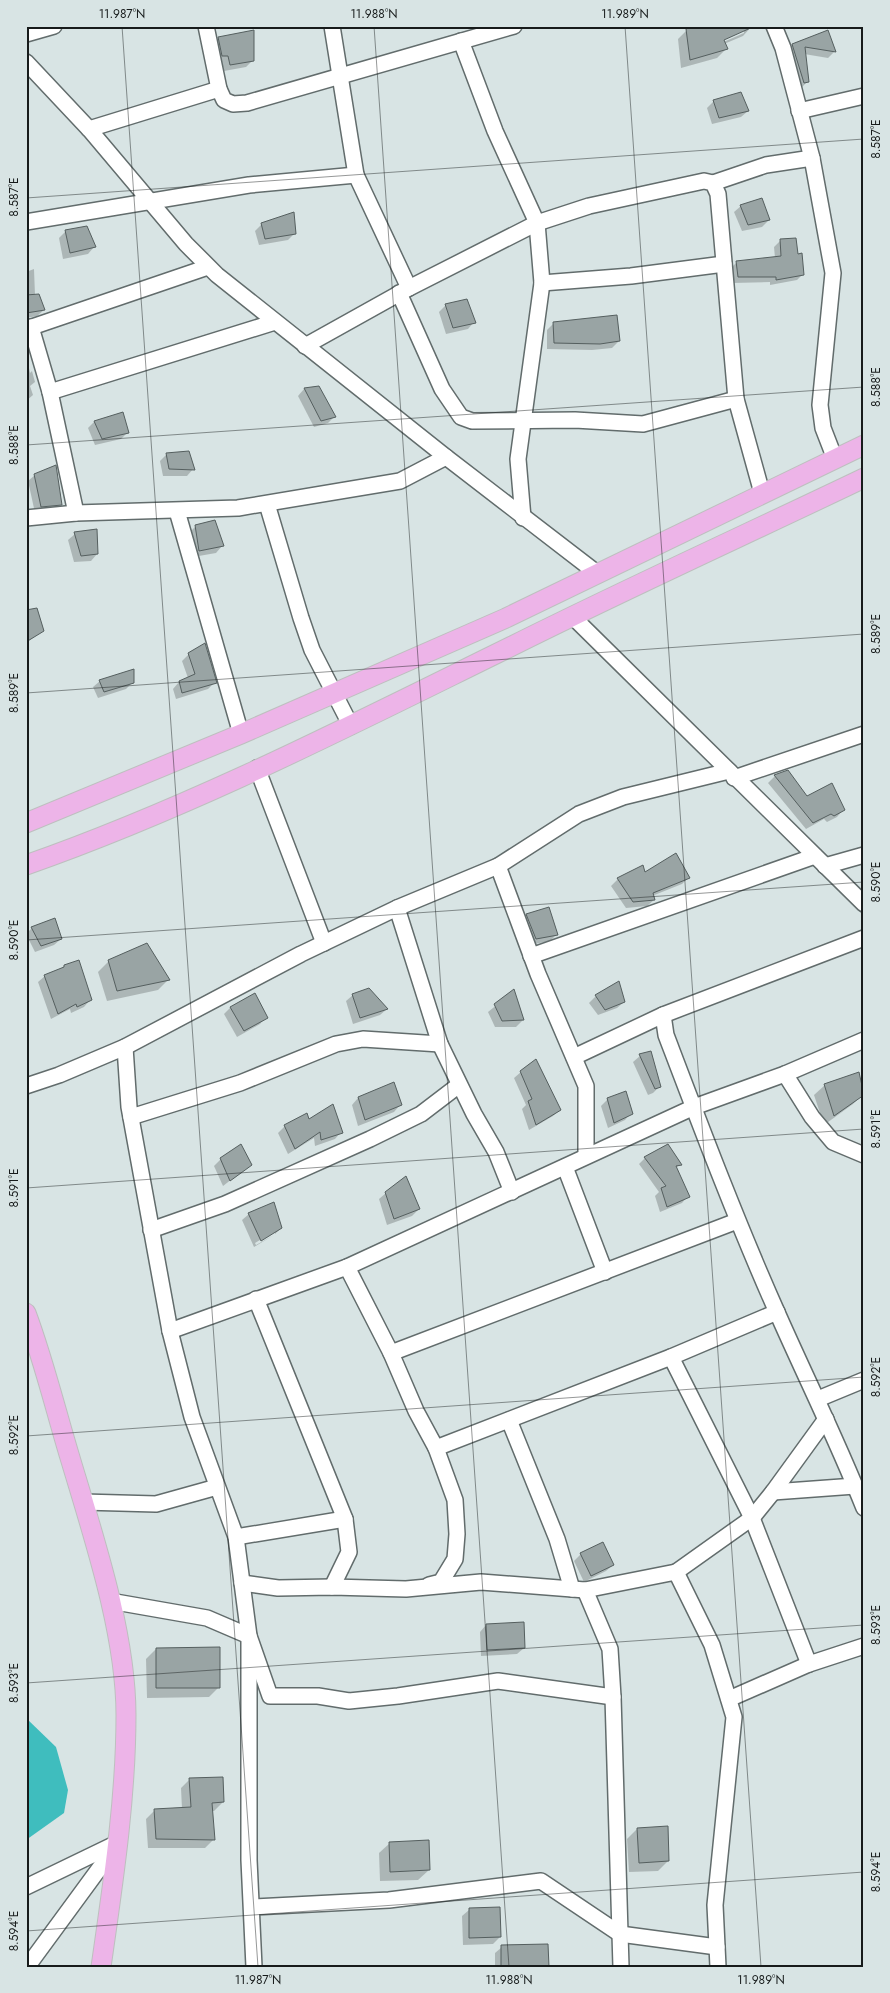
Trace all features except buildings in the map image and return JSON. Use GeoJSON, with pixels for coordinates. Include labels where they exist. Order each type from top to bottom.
{"type":"FeatureCollection","features":[{"type":"Feature","properties":{"kind":"main road"},"geometry":{"type":"LineString","coordinates":[[26,823],[241,734],[506,618],[864,445]]}},
{"type":"Feature","properties":{"kind":"main road"},"geometry":{"type":"LineString","coordinates":[[26,865],[75,848],[351,726],[573,617],[864,478]]}},
{"type":"Feature","properties":{"kind":"main road"},"geometry":{"type":"LineString","coordinates":[[26,1313],[83,1502],[110,1601],[121,1654],[126,1714],[123,1783],[118,1842],[101,1967]]}},
{"type":"Feature","properties":{"kind":"street"},"geometry":{"type":"LineString","coordinates":[[26,34],[54,26]]}},
{"type":"Feature","properties":{"kind":"street"},"geometry":{"type":"LineString","coordinates":[[206,26],[219,89],[224,100],[233,104],[247,103],[514,26]]}},
{"type":"Feature","properties":{"kind":"street"},"geometry":{"type":"LineString","coordinates":[[332,26],[356,175],[442,389],[461,416],[472,421],[575,420],[643,424],[736,400]]}},
{"type":"Feature","properties":{"kind":"street"},"geometry":{"type":"LineString","coordinates":[[774,26],[783,48],[812,158],[833,273],[820,404],[824,428],[835,459]]}},
{"type":"Feature","properties":{"kind":"street"},"geometry":{"type":"LineString","coordinates":[[461,41],[495,131],[537,223],[542,283],[518,459],[524,518]]}},
{"type":"Feature","properties":{"kind":"street"},"geometry":{"type":"LineString","coordinates":[[26,62],[89,129],[149,201],[208,267],[446,457],[598,574]]}},
{"type":"Feature","properties":{"kind":"street"},"geometry":{"type":"LineString","coordinates":[[89,129],[219,89]]}},
{"type":"Feature","properties":{"kind":"street"},"geometry":{"type":"LineString","coordinates":[[799,111],[864,96]]}},
{"type":"Feature","properties":{"kind":"street"},"geometry":{"type":"LineString","coordinates":[[305,346],[404,291],[537,223],[589,206],[704,181],[713,183],[766,165],[812,158]]}},
{"type":"Feature","properties":{"kind":"street"},"geometry":{"type":"LineString","coordinates":[[26,222],[249,185],[356,175]]}},
{"type":"Feature","properties":{"kind":"street"},"geometry":{"type":"LineString","coordinates":[[713,183],[718,194],[736,400],[762,493]]}},
{"type":"Feature","properties":{"kind":"street"},"geometry":{"type":"LineString","coordinates":[[542,283],[631,276],[724,264]]}},
{"type":"Feature","properties":{"kind":"street"},"geometry":{"type":"LineString","coordinates":[[76,514],[50,392],[29,328],[208,267]]}},
{"type":"Feature","properties":{"kind":"street"},"geometry":{"type":"LineString","coordinates":[[50,392],[275,322]]}},
{"type":"Feature","properties":{"kind":"street"},"geometry":{"type":"LineString","coordinates":[[26,518],[76,514],[238,508],[267,504],[400,481],[446,457]]}},
{"type":"Feature","properties":{"kind":"street"},"geometry":{"type":"LineString","coordinates":[[267,504],[312,650],[351,726]]}},
{"type":"Feature","properties":{"kind":"street"},"geometry":{"type":"LineString","coordinates":[[177,511],[241,734]]}},
{"type":"Feature","properties":{"kind":"street"},"geometry":{"type":"LineString","coordinates":[[573,617],[864,904]]}},
{"type":"Feature","properties":{"kind":"street"},"geometry":{"type":"LineString","coordinates":[[26,1086],[59,1075],[125,1047],[324,943],[397,908],[498,866],[579,814],[623,797],[731,774],[864,734]]}},
{"type":"Feature","properties":{"kind":"street"},"geometry":{"type":"LineString","coordinates":[[257,768],[324,943]]}},
{"type":"Feature","properties":{"kind":"street"},"geometry":{"type":"LineString","coordinates":[[531,956],[820,861],[864,855]]}},
{"type":"Feature","properties":{"kind":"street"},"geometry":{"type":"LineString","coordinates":[[498,866],[531,956],[586,1086],[586,1156]]}},
{"type":"Feature","properties":{"kind":"street"},"geometry":{"type":"LineString","coordinates":[[397,908],[440,1044],[459,1085],[496,1152],[512,1192]]}},
{"type":"Feature","properties":{"kind":"street"},"geometry":{"type":"LineString","coordinates":[[574,1057],[663,1015],[864,938]]}},
{"type":"Feature","properties":{"kind":"street"},"geometry":{"type":"LineString","coordinates":[[663,1015],[666,1035],[737,1221],[860,1496],[773,1492]]}},
{"type":"Feature","properties":{"kind":"street"},"geometry":{"type":"LineString","coordinates":[[131,1117],[240,1083],[336,1044],[363,1039],[440,1044]]}},
{"type":"Feature","properties":{"kind":"street"},"geometry":{"type":"LineString","coordinates":[[170,1331],[347,1266],[694,1107],[785,1074],[864,1040]]}},
{"type":"Feature","properties":{"kind":"street"},"geometry":{"type":"LineString","coordinates":[[125,1047],[131,1117],[170,1331],[192,1417],[236,1537],[249,1636],[249,1860],[254,1967]]}},
{"type":"Feature","properties":{"kind":"street"},"geometry":{"type":"LineString","coordinates":[[785,1074],[812,1117],[833,1142],[864,1155]]}},
{"type":"Feature","properties":{"kind":"street"},"geometry":{"type":"LineString","coordinates":[[152,1230],[225,1204],[370,1140],[421,1114],[459,1085]]}},
{"type":"Feature","properties":{"kind":"street"},"geometry":{"type":"LineString","coordinates":[[565,1167],[605,1272]]}},
{"type":"Feature","properties":{"kind":"street"},"geometry":{"type":"LineString","coordinates":[[391,1353],[737,1221]]}},
{"type":"Feature","properties":{"kind":"street"},"geometry":{"type":"LineString","coordinates":[[347,1266],[391,1353],[416,1411],[436,1448],[455,1500],[456,1559],[441,1582],[406,1589]]}},
{"type":"Feature","properties":{"kind":"street"},"geometry":{"type":"LineString","coordinates":[[256,1299],[345,1519],[349,1552],[332,1587]]}},
{"type":"Feature","properties":{"kind":"street"},"geometry":{"type":"LineString","coordinates":[[436,1448],[672,1357],[777,1312]]}},
{"type":"Feature","properties":{"kind":"street"},"geometry":{"type":"LineString","coordinates":[[672,1357],[752,1518],[809,1664]]}},
{"type":"Feature","properties":{"kind":"street"},"geometry":{"type":"LineString","coordinates":[[818,1399],[864,1380]]}},
{"type":"Feature","properties":{"kind":"street"},"geometry":{"type":"LineString","coordinates":[[242,1583],[278,1588],[406,1589],[482,1582],[579,1590],[676,1572],[752,1518],[826,1419]]}},
{"type":"Feature","properties":{"kind":"street"},"geometry":{"type":"LineString","coordinates":[[509,1420],[579,1590],[610,1649],[621,1967]]}},
{"type":"Feature","properties":{"kind":"street"},"geometry":{"type":"LineString","coordinates":[[83,1502],[156,1504],[217,1487]]}},
{"type":"Feature","properties":{"kind":"street"},"geometry":{"type":"LineString","coordinates":[[236,1537],[345,1519]]}},
{"type":"Feature","properties":{"kind":"street"},"geometry":{"type":"LineString","coordinates":[[676,1572],[712,1645],[734,1717],[715,1905],[718,1967]]}},
{"type":"Feature","properties":{"kind":"street"},"geometry":{"type":"LineString","coordinates":[[110,1601],[207,1618],[249,1636],[270,1696],[318,1696],[349,1701],[398,1696],[498,1681],[613,1697]]}},
{"type":"Feature","properties":{"kind":"street"},"geometry":{"type":"LineString","coordinates":[[729,1699],[809,1664],[864,1646]]}},
{"type":"Feature","properties":{"kind":"street"},"geometry":{"type":"LineString","coordinates":[[26,1887],[118,1842]]}},
{"type":"Feature","properties":{"kind":"street"},"geometry":{"type":"LineString","coordinates":[[27,1967],[118,1842]]}},
{"type":"Feature","properties":{"kind":"street"},"geometry":{"type":"LineString","coordinates":[[252,1907],[389,1900],[541,1881],[620,1934],[718,1946]]}},
{"type":"Feature","properties":{"kind":"water"},"geometry":{"type":"Polygon","coordinates":[[[26,1718],[56,1747],[68,1790],[64,1813],[26,1840],[26,1718]]]}}]}
